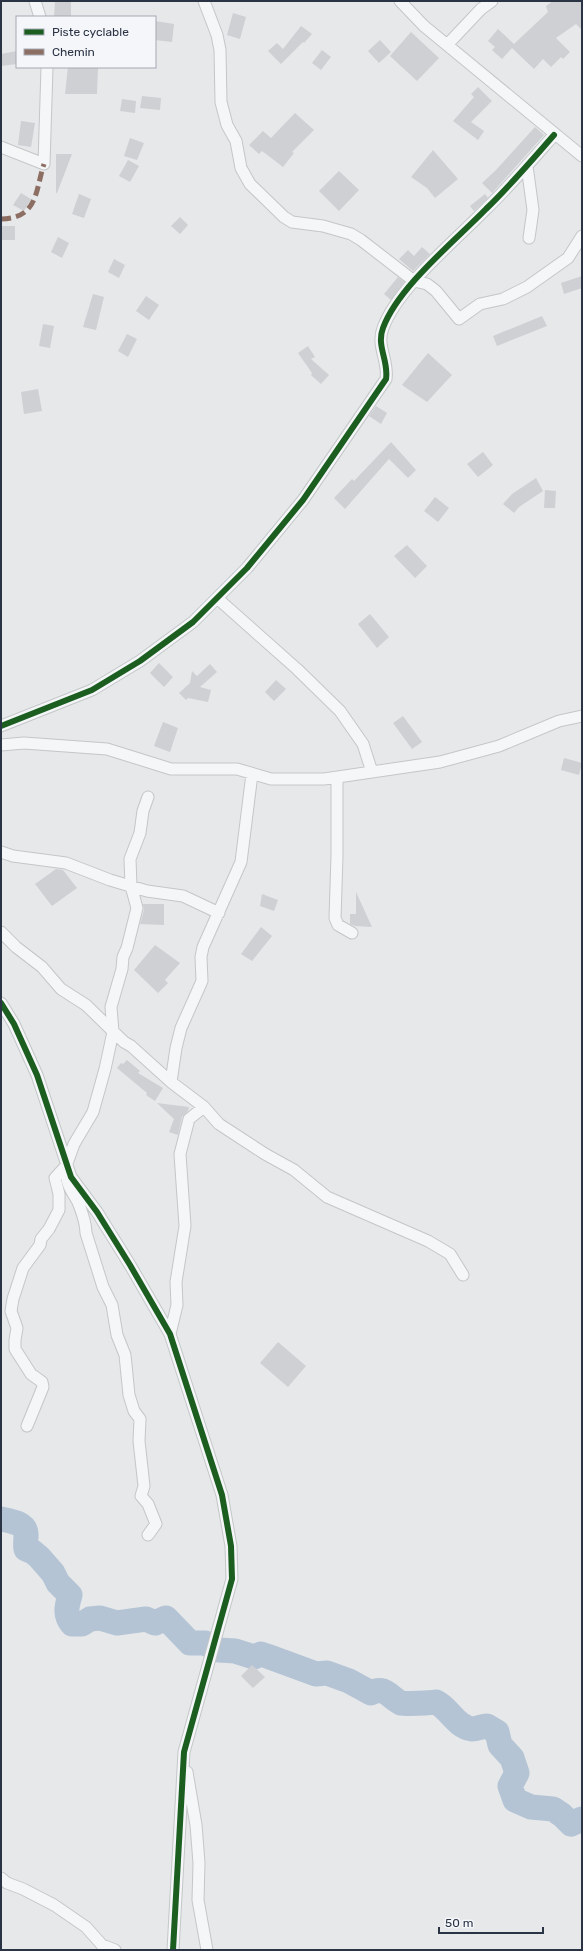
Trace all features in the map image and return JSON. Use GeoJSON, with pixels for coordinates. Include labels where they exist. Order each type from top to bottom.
{"type":"FeatureCollection","features":[{"type":"Feature","properties":{"kind":"street"},"geometry":{"type":"LineString","coordinates":[[35,1],[40,16]]}},
{"type":"Feature","properties":{"kind":"street"},"geometry":{"type":"LineString","coordinates":[[204,1],[217,35],[220,50],[221,102],[227,125],[236,142],[241,168],[250,184],[288,219],[299,224],[323,226],[351,234],[414,281],[427,284],[436,291],[459,319],[480,304],[503,299],[528,287],[568,258],[582,236]]}},
{"type":"Feature","properties":{"kind":"street"},"geometry":{"type":"LineString","coordinates":[[400,1],[424,26],[554,135],[582,156]]}},
{"type":"Feature","properties":{"kind":"street"},"geometry":{"type":"LineString","coordinates":[[447,45],[481,9],[492,1]]}},
{"type":"Feature","properties":{"kind":"street"},"geometry":{"type":"LineString","coordinates":[[1,147],[44,164],[47,68]]}},
{"type":"Feature","properties":{"kind":"street"},"geometry":{"type":"LineString","coordinates":[[1,726],[92,690],[152,652],[193,622],[247,568],[303,500],[386,379],[387,372],[380,340],[383,327],[395,306],[414,281],[528,166],[554,135]]}},
{"type":"Feature","properties":{"kind":"street"},"geometry":{"type":"LineString","coordinates":[[528,166],[533,210],[529,238]]}},
{"type":"Feature","properties":{"kind":"street"},"geometry":{"type":"LineString","coordinates":[[217,598],[297,669],[340,711],[363,744],[372,772]]}},
{"type":"Feature","properties":{"kind":"street"},"geometry":{"type":"LineString","coordinates":[[1,745],[24,743],[107,750],[171,769],[237,769],[271,779],[324,779],[440,762],[499,746],[559,721],[582,716]]}},
{"type":"Feature","properties":{"kind":"street"},"geometry":{"type":"LineString","coordinates":[[171,1082],[176,1048],[181,1028],[202,981],[203,947],[241,862],[252,774]]}},
{"type":"Feature","properties":{"kind":"street"},"geometry":{"type":"LineString","coordinates":[[337,777],[335,918],[338,925],[352,933]]}},
{"type":"Feature","properties":{"kind":"street"},"geometry":{"type":"LineString","coordinates":[[27,1426],[43,1387],[42,1382],[31,1374],[15,1349],[14,1340],[17,1328],[11,1311],[13,1299],[23,1268],[40,1245],[41,1239],[49,1229],[59,1210],[59,1194],[55,1178],[66,1166],[74,1144],[93,1112],[113,1032],[110,1007],[122,969],[123,957],[127,948],[137,908],[131,886],[130,859],[140,833],[143,811],[148,797]]}},
{"type":"Feature","properties":{"kind":"street"},"geometry":{"type":"LineString","coordinates":[[1,852],[13,856],[66,863],[147,891],[183,896],[219,913]]}},
{"type":"Feature","properties":{"kind":"street"},"geometry":{"type":"LineString","coordinates":[[1,932],[16,947],[42,967],[61,989],[86,1005],[113,1032],[171,1082],[204,1107],[219,1124],[265,1154],[294,1170],[327,1197],[428,1241],[450,1254],[462,1276]]}},
{"type":"Feature","properties":{"kind":"street"},"geometry":{"type":"LineString","coordinates":[[1,1003],[14,1024],[37,1075],[66,1166],[71,1177],[97,1212],[170,1334],[222,1495],[232,1546],[232,1579],[184,1752],[173,1950]]}},
{"type":"Feature","properties":{"kind":"street"},"geometry":{"type":"LineString","coordinates":[[170,1334],[177,1305],[176,1282],[185,1226],[180,1154],[189,1120],[204,1107]]}},
{"type":"Feature","properties":{"kind":"street"},"geometry":{"type":"LineString","coordinates":[[66,1166],[68,1185],[78,1202],[103,1287],[112,1305],[117,1335],[125,1355],[129,1395],[134,1411],[140,1419],[139,1441],[144,1486],[141,1496],[148,1504],[156,1524],[148,1535]]}},
{"type":"Feature","properties":{"kind":"street"},"geometry":{"type":"LineString","coordinates":[[184,1752],[196,1825],[199,1863],[198,1900],[207,1950]]}},
{"type":"Feature","properties":{"kind":"street"},"geometry":{"type":"LineString","coordinates":[[1,1878],[6,1883],[23,1889],[54,1905],[86,1927],[101,1947],[115,1950]]}},
{"type":"Feature","properties":{"kind":"building"},"geometry":{"type":"Polygon","coordinates":[[[55,1],[71,1],[71,16],[54,16],[55,1]]]}},
{"type":"Feature","properties":{"kind":"building"},"geometry":{"type":"Polygon","coordinates":[[[553,1],[582,1],[582,30],[576,24],[556,38],[570,52],[563,59],[561,57],[551,67],[543,59],[534,69],[512,48],[502,59],[492,50],[495,47],[488,41],[498,29],[514,44],[548,12],[546,6],[553,1]]]}},
{"type":"Feature","properties":{"kind":"building"},"geometry":{"type":"Polygon","coordinates":[[[233,13],[246,17],[240,39],[227,35],[233,13]]]}},
{"type":"Feature","properties":{"kind":"building"},"geometry":{"type":"Polygon","coordinates":[[[156,21],[174,24],[172,42],[156,40],[156,21]]]}},
{"type":"Feature","properties":{"kind":"building"},"geometry":{"type":"Polygon","coordinates":[[[301,26],[312,34],[281,64],[268,51],[277,43],[283,49],[301,26]]]}},
{"type":"Feature","properties":{"kind":"building"},"geometry":{"type":"Polygon","coordinates":[[[411,32],[439,58],[417,81],[390,56],[411,32]]]}},
{"type":"Feature","properties":{"kind":"building"},"geometry":{"type":"Polygon","coordinates":[[[380,40],[391,52],[379,63],[368,51],[380,40]]]}},
{"type":"Feature","properties":{"kind":"building"},"geometry":{"type":"Polygon","coordinates":[[[322,50],[331,57],[321,70],[312,63],[322,50]]]}},
{"type":"Feature","properties":{"kind":"building"},"geometry":{"type":"Polygon","coordinates":[[[16,51],[16,64],[1,66],[1,54],[16,51]]]}},
{"type":"Feature","properties":{"kind":"building"},"geometry":{"type":"Polygon","coordinates":[[[68,68],[98,68],[97,94],[65,94],[68,68]]]}},
{"type":"Feature","properties":{"kind":"building"},"geometry":{"type":"Polygon","coordinates":[[[478,87],[492,101],[471,122],[484,131],[478,140],[453,121],[474,97],[471,94],[478,87]]]}},
{"type":"Feature","properties":{"kind":"building"},"geometry":{"type":"Polygon","coordinates":[[[142,96],[161,98],[160,110],[140,108],[142,96]]]}},
{"type":"Feature","properties":{"kind":"building"},"geometry":{"type":"Polygon","coordinates":[[[122,99],[136,101],[135,113],[120,111],[122,99]]]}},
{"type":"Feature","properties":{"kind":"building"},"geometry":{"type":"Polygon","coordinates":[[[295,113],[314,130],[292,152],[294,153],[283,167],[262,151],[259,154],[249,145],[263,131],[271,138],[295,113]]]}},
{"type":"Feature","properties":{"kind":"building"},"geometry":{"type":"Polygon","coordinates":[[[21,121],[35,123],[31,147],[18,145],[21,121]]]}},
{"type":"Feature","properties":{"kind":"building"},"geometry":{"type":"Polygon","coordinates":[[[535,127],[544,135],[492,193],[482,183],[496,170],[535,127]]]}},
{"type":"Feature","properties":{"kind":"building"},"geometry":{"type":"Polygon","coordinates":[[[130,138],[144,143],[137,160],[124,156],[130,138]]]}},
{"type":"Feature","properties":{"kind":"building"},"geometry":{"type":"Polygon","coordinates":[[[433,150],[458,179],[435,198],[427,188],[411,177],[433,150]]]}},
{"type":"Feature","properties":{"kind":"building"},"geometry":{"type":"Polygon","coordinates":[[[56,154],[72,154],[57,193],[56,193],[56,154]]]}},
{"type":"Feature","properties":{"kind":"building"},"geometry":{"type":"Polygon","coordinates":[[[128,160],[139,166],[130,182],[119,176],[128,160]]]}},
{"type":"Feature","properties":{"kind":"building"},"geometry":{"type":"Polygon","coordinates":[[[339,171],[359,190],[339,211],[319,191],[339,171]]]}},
{"type":"Feature","properties":{"kind":"building"},"geometry":{"type":"Polygon","coordinates":[[[21,193],[31,199],[24,211],[13,205],[21,193]]]}},
{"type":"Feature","properties":{"kind":"building"},"geometry":{"type":"Polygon","coordinates":[[[79,194],[91,199],[84,218],[72,214],[79,194]]]}},
{"type":"Feature","properties":{"kind":"building"},"geometry":{"type":"Polygon","coordinates":[[[485,194],[488,198],[474,211],[470,206],[485,194]]]}},
{"type":"Feature","properties":{"kind":"building"},"geometry":{"type":"Polygon","coordinates":[[[180,217],[188,225],[180,234],[171,226],[180,217]]]}},
{"type":"Feature","properties":{"kind":"building"},"geometry":{"type":"Polygon","coordinates":[[[1,226],[15,226],[15,240],[1,240],[1,226]]]}},
{"type":"Feature","properties":{"kind":"building"},"geometry":{"type":"Polygon","coordinates":[[[58,237],[69,243],[62,258],[51,252],[58,237]]]}},
{"type":"Feature","properties":{"kind":"building"},"geometry":{"type":"Polygon","coordinates":[[[422,247],[430,254],[413,271],[399,259],[408,250],[414,256],[422,247]]]}},
{"type":"Feature","properties":{"kind":"building"},"geometry":{"type":"Polygon","coordinates":[[[114,259],[125,265],[119,278],[108,272],[114,259]]]}},
{"type":"Feature","properties":{"kind":"building"},"geometry":{"type":"Polygon","coordinates":[[[582,276],[582,288],[564,294],[561,283],[582,276]]]}},
{"type":"Feature","properties":{"kind":"building"},"geometry":{"type":"Polygon","coordinates":[[[398,277],[404,282],[391,300],[384,294],[398,277]]]}},
{"type":"Feature","properties":{"kind":"building"},"geometry":{"type":"Polygon","coordinates":[[[93,294],[104,297],[96,330],[83,327],[93,294]]]}},
{"type":"Feature","properties":{"kind":"building"},"geometry":{"type":"Polygon","coordinates":[[[146,296],[159,305],[149,320],[136,311],[146,296]]]}},
{"type":"Feature","properties":{"kind":"building"},"geometry":{"type":"Polygon","coordinates":[[[542,316],[547,326],[497,346],[493,336],[542,316]]]}},
{"type":"Feature","properties":{"kind":"building"},"geometry":{"type":"Polygon","coordinates":[[[43,324],[54,326],[50,348],[39,346],[43,324]]]}},
{"type":"Feature","properties":{"kind":"building"},"geometry":{"type":"Polygon","coordinates":[[[127,334],[137,339],[128,357],[118,351],[127,334]]]}},
{"type":"Feature","properties":{"kind":"building"},"geometry":{"type":"Polygon","coordinates":[[[308,346],[315,357],[311,359],[329,375],[321,384],[311,375],[312,373],[298,353],[308,346]]]}},
{"type":"Feature","properties":{"kind":"building"},"geometry":{"type":"Polygon","coordinates":[[[428,353],[452,375],[427,402],[402,385],[428,353]]]}},
{"type":"Feature","properties":{"kind":"building"},"geometry":{"type":"Polygon","coordinates":[[[38,389],[42,411],[24,414],[21,392],[38,389]]]}},
{"type":"Feature","properties":{"kind":"building"},"geometry":{"type":"Polygon","coordinates":[[[376,406],[387,413],[381,424],[369,416],[376,406]]]}},
{"type":"Feature","properties":{"kind":"building"},"geometry":{"type":"Polygon","coordinates":[[[391,442],[416,470],[408,478],[389,459],[345,509],[334,498],[352,479],[354,481],[391,442]]]}},
{"type":"Feature","properties":{"kind":"building"},"geometry":{"type":"Polygon","coordinates":[[[483,452],[493,465],[478,477],[467,464],[483,452]]]}},
{"type":"Feature","properties":{"kind":"building"},"geometry":{"type":"Polygon","coordinates":[[[536,478],[543,491],[519,507],[514,513],[503,504],[512,494],[536,478]]]}},
{"type":"Feature","properties":{"kind":"building"},"geometry":{"type":"Polygon","coordinates":[[[545,490],[556,491],[555,508],[544,508],[545,490]]]}},
{"type":"Feature","properties":{"kind":"building"},"geometry":{"type":"Polygon","coordinates":[[[435,497],[449,508],[438,522],[424,511],[435,497]]]}},
{"type":"Feature","properties":{"kind":"building"},"geometry":{"type":"Polygon","coordinates":[[[407,545],[427,566],[415,578],[394,556],[407,545]]]}},
{"type":"Feature","properties":{"kind":"building"},"geometry":{"type":"Polygon","coordinates":[[[370,614],[389,637],[377,648],[358,624],[370,614]]]}},
{"type":"Feature","properties":{"kind":"building"},"geometry":{"type":"Polygon","coordinates":[[[159,663],[173,677],[164,687],[150,673],[159,663]]]}},
{"type":"Feature","properties":{"kind":"building"},"geometry":{"type":"Polygon","coordinates":[[[210,664],[217,672],[200,687],[211,690],[208,702],[188,698],[186,700],[179,693],[190,683],[192,671],[197,676],[210,664]]]}},
{"type":"Feature","properties":{"kind":"building"},"geometry":{"type":"Polygon","coordinates":[[[276,680],[286,689],[274,701],[265,692],[276,680]]]}},
{"type":"Feature","properties":{"kind":"building"},"geometry":{"type":"Polygon","coordinates":[[[403,716],[422,742],[412,749],[393,723],[403,716]]]}},
{"type":"Feature","properties":{"kind":"building"},"geometry":{"type":"Polygon","coordinates":[[[163,722],[178,728],[170,752],[154,746],[163,722]]]}},
{"type":"Feature","properties":{"kind":"building"},"geometry":{"type":"Polygon","coordinates":[[[564,758],[582,763],[579,775],[561,770],[564,758]]]}},
{"type":"Feature","properties":{"kind":"building"},"geometry":{"type":"Polygon","coordinates":[[[56,869],[63,870],[77,888],[52,906],[35,884],[56,869]]]}},
{"type":"Feature","properties":{"kind":"building"},"geometry":{"type":"Polygon","coordinates":[[[356,892],[372,927],[355,926],[350,924],[350,914],[356,914],[356,892]]]}},
{"type":"Feature","properties":{"kind":"building"},"geometry":{"type":"Polygon","coordinates":[[[262,894],[278,900],[274,911],[260,906],[262,894]]]}},
{"type":"Feature","properties":{"kind":"building"},"geometry":{"type":"Polygon","coordinates":[[[143,904],[164,904],[164,925],[140,924],[144,910],[143,904]]]}},
{"type":"Feature","properties":{"kind":"building"},"geometry":{"type":"Polygon","coordinates":[[[261,927],[272,936],[252,961],[241,954],[261,927]]]}},
{"type":"Feature","properties":{"kind":"building"},"geometry":{"type":"Polygon","coordinates":[[[155,945],[180,963],[165,980],[168,983],[158,993],[134,970],[155,945]]]}},
{"type":"Feature","properties":{"kind":"building"},"geometry":{"type":"Polygon","coordinates":[[[127,1060],[140,1071],[138,1073],[163,1088],[155,1101],[146,1095],[147,1093],[117,1068],[121,1063],[123,1064],[127,1060]]]}},
{"type":"Feature","properties":{"kind":"building"},"geometry":{"type":"Polygon","coordinates":[[[157,1103],[189,1107],[188,1111],[182,1117],[178,1135],[169,1132],[174,1119],[157,1103]]]}},
{"type":"Feature","properties":{"kind":"building"},"geometry":{"type":"Polygon","coordinates":[[[278,1342],[306,1366],[288,1387],[260,1363],[278,1342]]]}},
{"type":"Feature","properties":{"kind":"building"},"geometry":{"type":"Polygon","coordinates":[[[252,1665],[265,1677],[253,1688],[241,1676],[252,1665]]]}},
{"type":"Feature","properties":{"kind":"waterway"},"geometry":{"type":"LineString","coordinates":[[1,1519],[18,1523],[24,1528],[26,1532],[26,1549],[39,1557],[53,1573],[58,1583],[70,1595],[67,1613],[72,1624],[82,1624],[90,1619],[100,1618],[117,1623],[146,1619],[155,1623],[166,1618],[190,1643],[205,1643],[219,1650],[235,1651],[254,1657],[261,1654],[316,1674],[327,1673],[349,1681],[371,1693],[380,1690],[384,1691],[401,1703],[436,1702],[466,1727],[472,1729],[487,1726],[497,1732],[500,1745],[512,1758],[517,1773],[510,1786],[515,1800],[531,1807],[553,1809],[571,1824],[582,1819]]}},
{"type":"Feature","properties":{"kind":"marked path"},"geometry":{"type":"LineString","coordinates":[[1,219],[22,214],[28,209],[33,202],[44,164]]}},
{"type":"Feature","properties":{"kind":"cycle path"},"geometry":{"type":"LineString","coordinates":[[1,726],[92,690],[140,661],[193,622],[247,568],[303,500],[386,379],[386,366],[381,335],[390,312],[428,265],[504,191],[554,135]]}},
{"type":"Feature","properties":{"kind":"cycle path"},"geometry":{"type":"LineString","coordinates":[[1,1003],[14,1024],[37,1075],[71,1177],[97,1212],[170,1334],[222,1495],[231,1546],[232,1579],[184,1752],[173,1950]]}}]}
